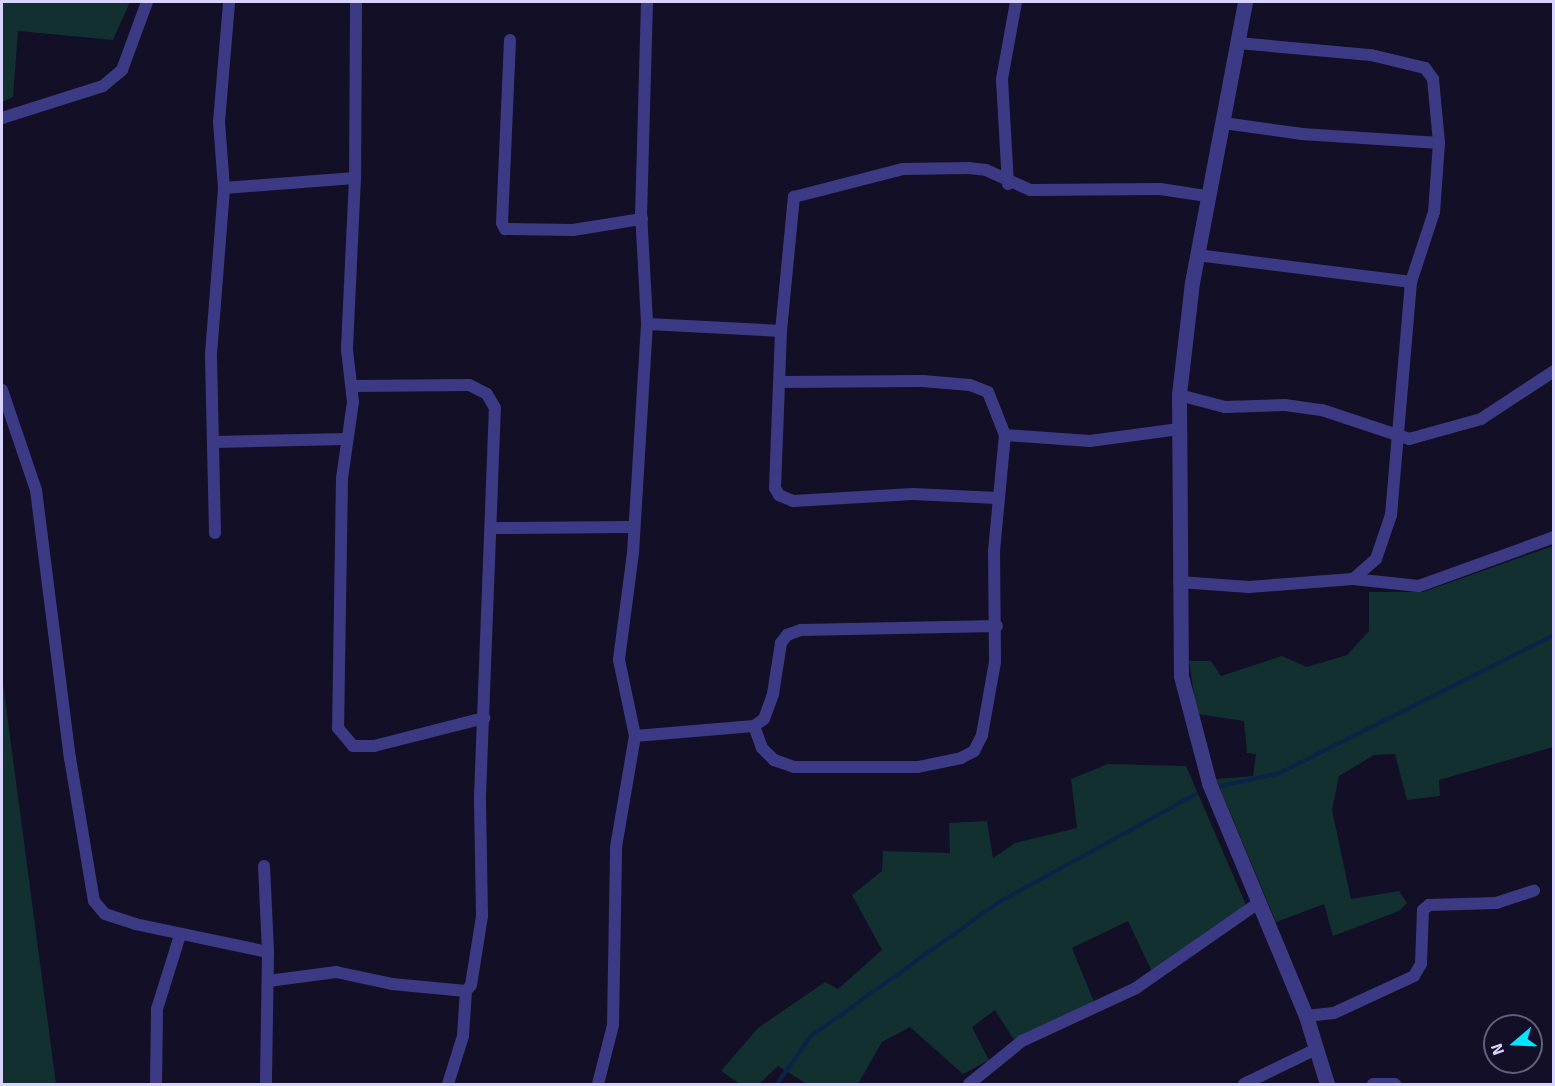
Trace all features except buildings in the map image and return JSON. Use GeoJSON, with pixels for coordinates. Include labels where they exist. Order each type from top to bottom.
{"type":"FeatureCollection","features":[{"type":"Feature","properties":{"kind":"street"},"geometry":{"type":"LineString","coordinates":[[2,118],[103,86],[122,70],[147,2]]}},
{"type":"Feature","properties":{"kind":"street"},"geometry":{"type":"LineString","coordinates":[[214,533],[211,354],[224,188],[219,122],[229,2]]}},
{"type":"Feature","properties":{"kind":"street"},"geometry":{"type":"LineString","coordinates":[[356,2],[355,178],[347,350],[353,386],[346,439],[338,728],[342,738],[353,746],[394,744],[484,718]]}},
{"type":"Feature","properties":{"kind":"street"},"geometry":{"type":"LineString","coordinates":[[598,1084],[614,1025],[614,884],[635,736],[619,660],[634,527],[648,324],[642,219],[647,2]]}},
{"type":"Feature","properties":{"kind":"street"},"geometry":{"type":"LineString","coordinates":[[1008,184],[1002,79],[1016,2]]}},
{"type":"Feature","properties":{"kind":"street"},"geometry":{"type":"LineString","coordinates":[[1245,2],[1197,255],[1179,394],[1179,582],[1185,707],[1209,783],[1257,903],[1306,1016],[1327,1084]]}},
{"type":"Feature","properties":{"kind":"street"},"geometry":{"type":"LineString","coordinates":[[510,40],[502,223],[505,229],[580,230],[642,219]]}},
{"type":"Feature","properties":{"kind":"street"},"geometry":{"type":"LineString","coordinates":[[1238,43],[1371,55],[1425,68],[1432,79],[1439,143],[1434,212],[1411,282],[1408,360],[1395,436],[1391,515],[1376,559],[1353,579]]}},
{"type":"Feature","properties":{"kind":"street"},"geometry":{"type":"LineString","coordinates":[[1223,123],[1302,134],[1439,143]]}},
{"type":"Feature","properties":{"kind":"street"},"geometry":{"type":"LineString","coordinates":[[998,498],[913,494],[793,501],[779,495],[775,488],[781,331],[792,201],[798,194],[903,168],[986,170],[1008,184],[1030,190],[1160,189],[1207,196]]}},
{"type":"Feature","properties":{"kind":"street"},"geometry":{"type":"LineString","coordinates":[[224,188],[355,178]]}},
{"type":"Feature","properties":{"kind":"street"},"geometry":{"type":"LineString","coordinates":[[1197,255],[1411,282]]}},
{"type":"Feature","properties":{"kind":"street"},"geometry":{"type":"LineString","coordinates":[[648,324],[781,331]]}},
{"type":"Feature","properties":{"kind":"street"},"geometry":{"type":"LineString","coordinates":[[1179,394],[1225,407],[1285,405],[1323,410],[1409,439],[1481,419],[1554,371]]}},
{"type":"Feature","properties":{"kind":"street"},"geometry":{"type":"LineString","coordinates":[[754,726],[762,748],[774,760],[794,767],[918,767],[961,758],[974,751],[982,735],[997,626],[998,498],[1005,435],[991,396],[982,387],[922,381],[779,382]]}},
{"type":"Feature","properties":{"kind":"street"},"geometry":{"type":"LineString","coordinates":[[353,386],[469,385],[487,394],[495,408],[494,528],[484,718],[482,916],[471,985],[466,991],[463,1036],[448,1084]]}},
{"type":"Feature","properties":{"kind":"street"},"geometry":{"type":"LineString","coordinates":[[2,390],[36,490],[71,769],[94,901],[105,914],[180,935],[268,952]]}},
{"type":"Feature","properties":{"kind":"street"},"geometry":{"type":"LineString","coordinates":[[1005,435],[1090,441],[1179,429]]}},
{"type":"Feature","properties":{"kind":"street"},"geometry":{"type":"LineString","coordinates":[[214,442],[346,439]]}},
{"type":"Feature","properties":{"kind":"street"},"geometry":{"type":"LineString","coordinates":[[494,528],[634,527]]}},
{"type":"Feature","properties":{"kind":"street"},"geometry":{"type":"LineString","coordinates":[[1179,582],[1250,587],[1353,579],[1419,586],[1554,537]]}},
{"type":"Feature","properties":{"kind":"street"},"geometry":{"type":"LineString","coordinates":[[635,736],[754,726],[764,719],[787,635],[841,627],[997,626]]}},
{"type":"Feature","properties":{"kind":"street"},"geometry":{"type":"LineString","coordinates":[[264,866],[268,952],[266,1084]]}},
{"type":"Feature","properties":{"kind":"street"},"geometry":{"type":"LineString","coordinates":[[1306,1016],[1334,1013],[1414,976],[1421,964],[1423,910],[1429,905],[1496,903],[1534,891]]}},
{"type":"Feature","properties":{"kind":"street"},"geometry":{"type":"LineString","coordinates":[[969,1084],[1022,1041],[1136,988],[1257,903]]}},
{"type":"Feature","properties":{"kind":"street"},"geometry":{"type":"LineString","coordinates":[[156,1084],[157,1009],[180,935]]}},
{"type":"Feature","properties":{"kind":"street"},"geometry":{"type":"LineString","coordinates":[[268,981],[336,972],[392,984],[466,991]]}},
{"type":"Feature","properties":{"kind":"street"},"geometry":{"type":"LineString","coordinates":[[1244,1084],[1316,1049]]}},
{"type":"Feature","properties":{"kind":"street"},"geometry":{"type":"LineString","coordinates":[[1373,1084],[1395,1084]]}},
{"type":"Feature","properties":{"kind":"green space"},"geometry":{"type":"Polygon","coordinates":[[[2,2],[130,2],[113,40],[18,31],[13,97],[2,102],[2,2]]]}},
{"type":"Feature","properties":{"kind":"green space"},"geometry":{"type":"Polygon","coordinates":[[[1553,546],[1553,747],[1439,780],[1440,796],[1407,800],[1395,754],[1374,755],[1339,776],[1332,810],[1351,899],[1399,891],[1407,903],[1399,911],[1333,936],[1324,904],[1276,922],[1216,779],[1253,776],[1256,754],[1247,753],[1244,721],[1197,714],[1189,661],[1211,661],[1221,676],[1282,656],[1307,667],[1347,655],[1369,631],[1369,592],[1423,592],[1553,546]]]}},
{"type":"Feature","properties":{"kind":"green space"},"geometry":{"type":"Polygon","coordinates":[[[2,676],[56,1084],[2,1084],[2,676]]]}},
{"type":"Feature","properties":{"kind":"green space"},"geometry":{"type":"Polygon","coordinates":[[[1108,764],[1186,766],[1249,912],[1155,978],[1128,921],[1072,948],[1094,1002],[1014,1040],[995,1010],[972,1027],[989,1060],[963,1074],[910,1027],[882,1042],[858,1084],[807,1084],[778,1066],[759,1084],[740,1084],[721,1071],[758,1028],[825,982],[838,989],[882,950],[852,895],[882,871],[883,851],[950,853],[949,823],[987,821],[993,858],[1015,843],[1077,828],[1071,779],[1108,764]]]}},
{"type":"Feature","properties":{"kind":"waterway"},"geometry":{"type":"LineString","coordinates":[[1217,787],[1280,773],[1554,635]]}},
{"type":"Feature","properties":{"kind":"waterway"},"geometry":{"type":"LineString","coordinates":[[777,1084],[811,1036],[999,902],[1196,794]]}}]}
